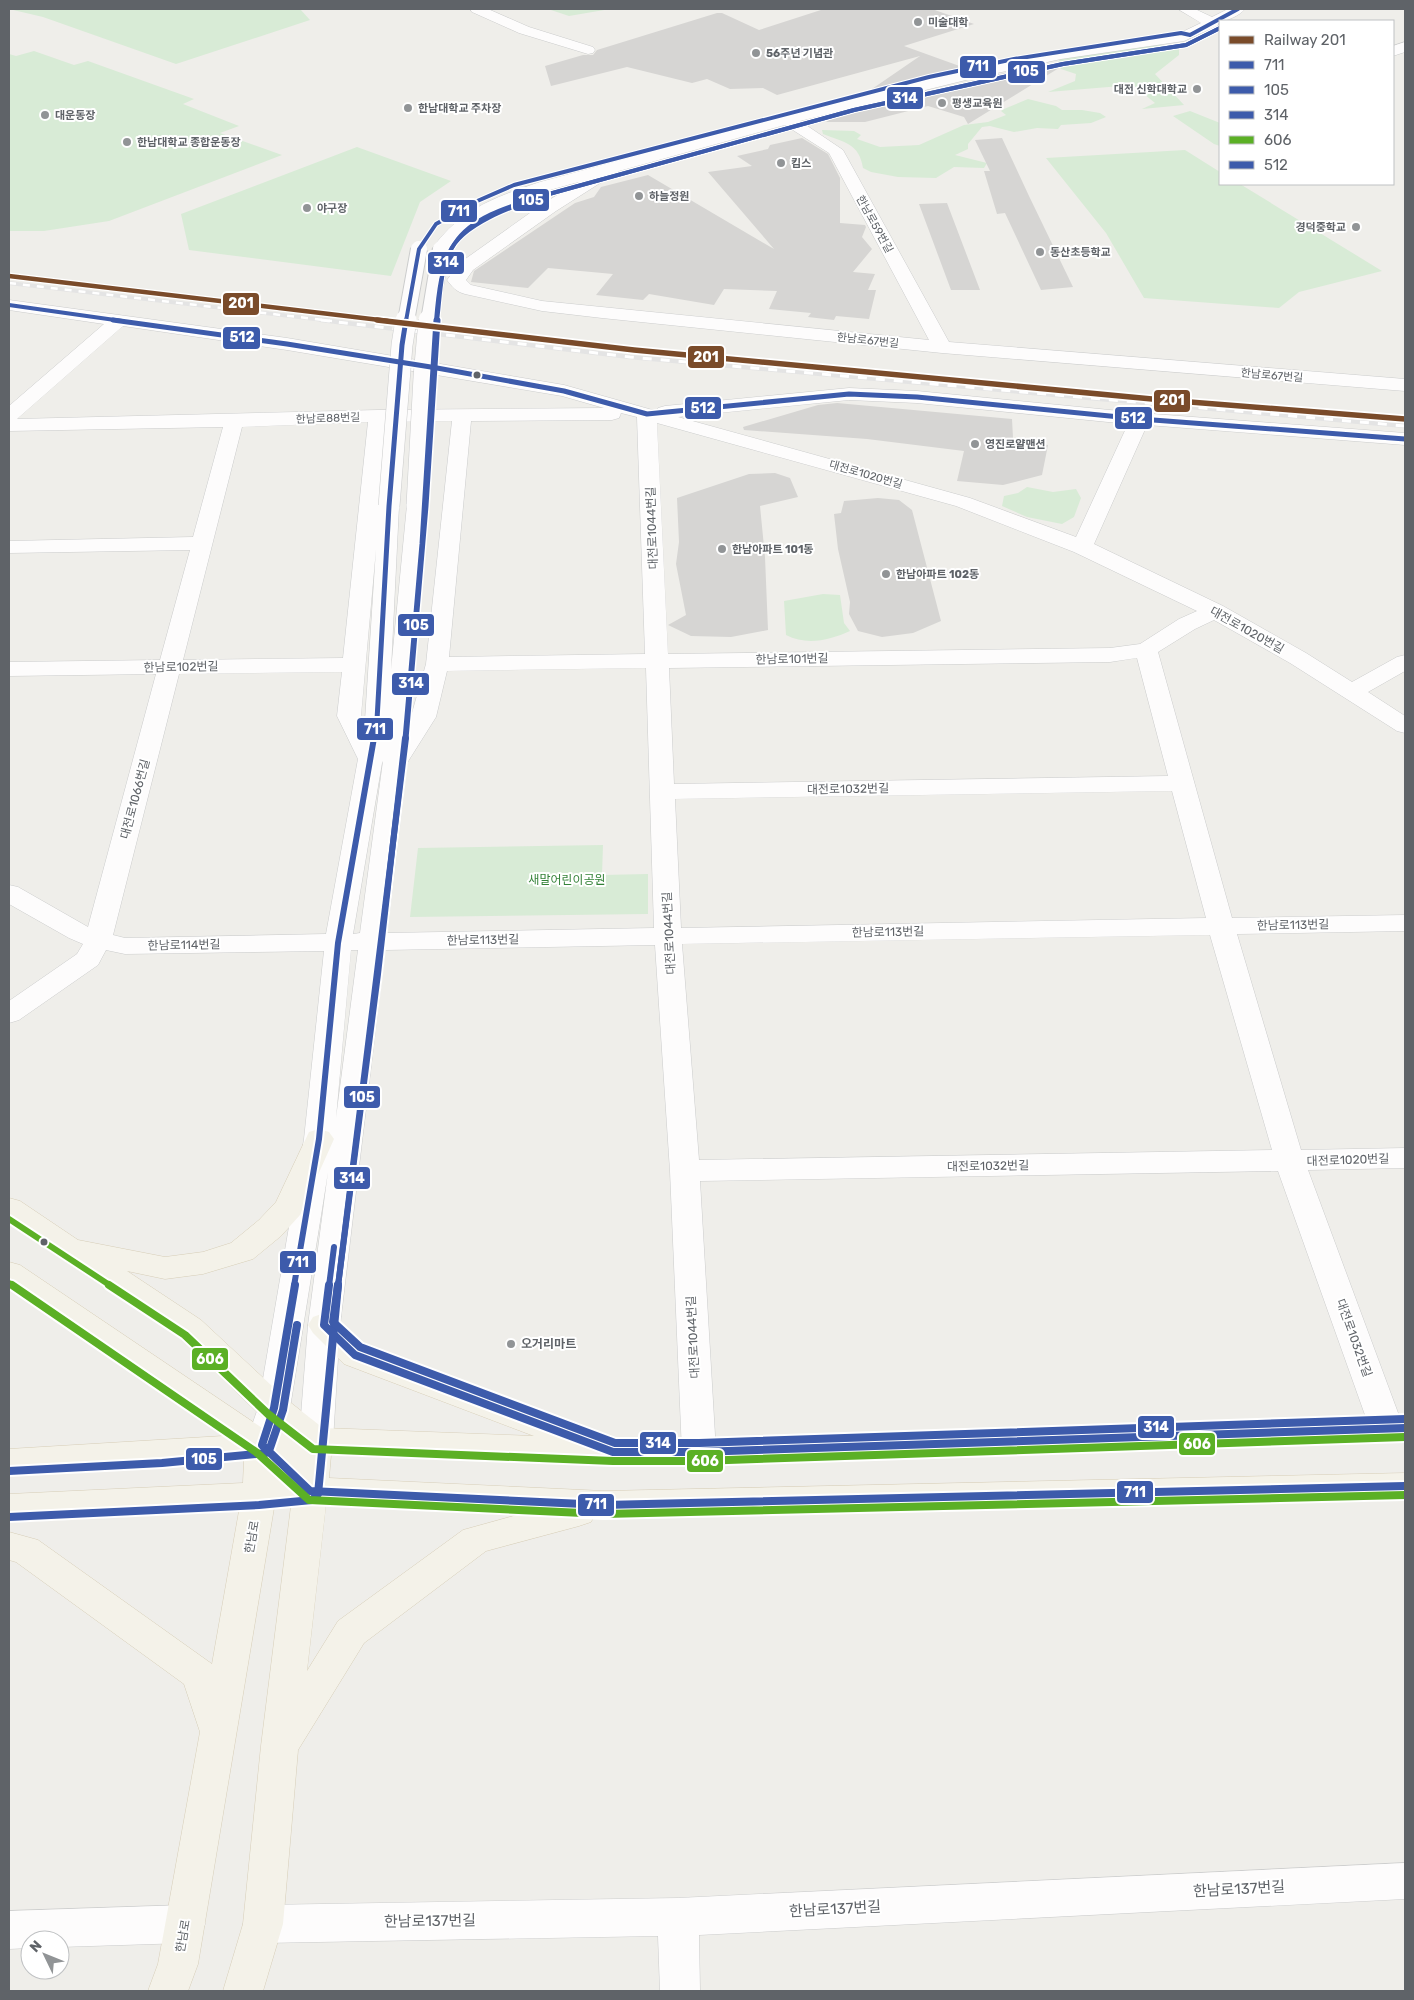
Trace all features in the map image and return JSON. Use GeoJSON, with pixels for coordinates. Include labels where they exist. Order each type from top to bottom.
{"type":"FeatureCollection","features":[{"type":"Feature","properties":{"kind":"main road"},"geometry":{"type":"LineString","coordinates":[[67,1247],[165,1268],[203,1263],[242,1251],[270,1228],[289,1206],[319,1139]]}},
{"type":"Feature","properties":{"kind":"main road"},"geometry":{"type":"LineString","coordinates":[[9,1209],[190,1328],[274,1408],[316,1441]]}},
{"type":"Feature","properties":{"kind":"main road"},"geometry":{"type":"LineString","coordinates":[[9,1273],[262,1445],[310,1491]]}},
{"type":"Feature","properties":{"kind":"main road"},"geometry":{"type":"LineString","coordinates":[[324,1325],[356,1355],[613,1452]]}},
{"type":"Feature","properties":{"kind":"main road"},"geometry":{"type":"LineString","coordinates":[[9,1462],[162,1454],[316,1441],[613,1452],[699,1452],[1396,1429]]}},
{"type":"Feature","properties":{"kind":"main road","name":"한남로"},"geometry":{"type":"LineString","coordinates":[[243,1991],[263,1924],[280,1746],[316,1441]]}},
{"type":"Feature","properties":{"kind":"main road","name":"한남로"},"geometry":{"type":"LineString","coordinates":[[168,1991],[178,1964],[259,1496],[262,1445]]}},
{"type":"Feature","properties":{"kind":"main road"},"geometry":{"type":"LineString","coordinates":[[9,1508],[259,1496],[310,1491],[604,1505],[1404,1492]]}},
{"type":"Feature","properties":{"kind":"main road"},"geometry":{"type":"LineString","coordinates":[[280,1746],[352,1632],[475,1540],[604,1505]]}},
{"type":"Feature","properties":{"kind":"main road"},"geometry":{"type":"LineString","coordinates":[[9,1546],[26,1550],[199,1675],[218,1731]]}},
{"type":"Feature","properties":{"kind":"street"},"geometry":{"type":"LineString","coordinates":[[477,9],[524,30],[588,50]]}},
{"type":"Feature","properties":{"kind":"street"},"geometry":{"type":"LineString","coordinates":[[1185,9],[1212,23]]}},
{"type":"Feature","properties":{"kind":"street","name":"한남로"},"geometry":{"type":"LineString","coordinates":[[316,1441],[324,1325],[371,943],[383,762],[417,505],[426,343],[432,287],[441,249],[450,234],[475,215],[503,200],[532,191],[852,102],[974,73],[1061,55],[1190,35],[1238,9]]}},
{"type":"Feature","properties":{"kind":"street","name":"한남로"},"geometry":{"type":"LineString","coordinates":[[262,1445],[274,1408],[319,1139],[338,943],[383,762],[377,720],[389,506],[402,345],[419,249],[436,224],[475,202],[532,181],[929,77],[1014,58],[1181,33],[1190,35]]}},
{"type":"Feature","properties":{"kind":"street"},"geometry":{"type":"LineString","coordinates":[[1190,35],[1219,37]]}},
{"type":"Feature","properties":{"kind":"street","name":"한남로59번길"},"geometry":{"type":"LineString","coordinates":[[788,120],[835,150],[942,347]]}},
{"type":"Feature","properties":{"kind":"street"},"geometry":{"type":"LineString","coordinates":[[550,208],[612,169]]}},
{"type":"Feature","properties":{"kind":"street"},"geometry":{"type":"LineString","coordinates":[[532,191],[551,198],[550,208]]}},
{"type":"Feature","properties":{"kind":"street","name":"한남로67번길"},"geometry":{"type":"LineString","coordinates":[[550,208],[467,266],[456,280],[465,290],[542,306],[942,347],[1405,385]]}},
{"type":"Feature","properties":{"kind":"street","name":"대전로1020번길"},"geometry":{"type":"LineString","coordinates":[[9,305],[287,344],[564,391],[963,502],[1082,547],[1215,611],[1298,658],[1405,726]]}},
{"type":"Feature","properties":{"kind":"street"},"geometry":{"type":"LineString","coordinates":[[9,416],[119,320]]}},
{"type":"Feature","properties":{"kind":"street"},"geometry":{"type":"LineString","coordinates":[[1380,384],[1405,366]]}},
{"type":"Feature","properties":{"kind":"street"},"geometry":{"type":"LineString","coordinates":[[647,414],[849,394],[917,397],[1140,418],[1405,439]]}},
{"type":"Feature","properties":{"kind":"street","name":"한남로88번길"},"geometry":{"type":"LineString","coordinates":[[9,425],[378,416],[647,414]]}},
{"type":"Feature","properties":{"kind":"street","name":"대전로1044번길"},"geometry":{"type":"LineString","coordinates":[[647,414],[668,936],[685,1171],[699,1452]]}},
{"type":"Feature","properties":{"kind":"street"},"geometry":{"type":"LineString","coordinates":[[378,416],[349,716],[383,762],[424,718],[437,664],[462,415]]}},
{"type":"Feature","properties":{"kind":"street"},"geometry":{"type":"LineString","coordinates":[[1082,547],[1140,418]]}},
{"type":"Feature","properties":{"kind":"street","name":"대전로1066번길"},"geometry":{"type":"LineString","coordinates":[[9,1014],[88,959],[98,940],[234,421]]}},
{"type":"Feature","properties":{"kind":"street"},"geometry":{"type":"LineString","coordinates":[[9,546],[202,543]]}},
{"type":"Feature","properties":{"kind":"street"},"geometry":{"type":"LineString","coordinates":[[1146,650],[1187,624],[1215,611]]}},
{"type":"Feature","properties":{"kind":"street","name":"한남로101번길"},"geometry":{"type":"LineString","coordinates":[[437,664],[1110,655],[1146,650]]}},
{"type":"Feature","properties":{"kind":"street","name":"대전로1032번길"},"geometry":{"type":"LineString","coordinates":[[1146,650],[1221,926],[1290,1162],[1396,1429]]}},
{"type":"Feature","properties":{"kind":"street"},"geometry":{"type":"LineString","coordinates":[[1351,692],[1405,662]]}},
{"type":"Feature","properties":{"kind":"street","name":"한남로102번길"},"geometry":{"type":"LineString","coordinates":[[9,669],[354,665]]}},
{"type":"Feature","properties":{"kind":"street","name":"대전로1032번길"},"geometry":{"type":"LineString","coordinates":[[662,792],[1183,783]]}},
{"type":"Feature","properties":{"kind":"street","name":"한남로114번길"},"geometry":{"type":"LineString","coordinates":[[9,893],[78,932],[98,940],[125,946],[371,943]]}},
{"type":"Feature","properties":{"kind":"street","name":"한남로113번길"},"geometry":{"type":"LineString","coordinates":[[371,943],[1405,923]]}},
{"type":"Feature","properties":{"kind":"street","name":"대전로1020번길"},"geometry":{"type":"LineString","coordinates":[[1290,1162],[1405,1158]]}},
{"type":"Feature","properties":{"kind":"street","name":"대전로1032번길"},"geometry":{"type":"LineString","coordinates":[[685,1171],[1290,1162]]}},
{"type":"Feature","properties":{"kind":"street","name":"한남로137번길"},"geometry":{"type":"LineString","coordinates":[[263,1924],[678,1917],[1405,1881]]}},
{"type":"Feature","properties":{"kind":"street"},"geometry":{"type":"LineString","coordinates":[[678,1917],[680,1991]]}},
{"type":"Feature","properties":{"kind":"street"},"geometry":{"type":"LineString","coordinates":[[9,1930],[185,1924]]}},
{"type":"Feature","properties":{"kind":"green space"},"geometry":{"type":"Polygon","coordinates":[[[9,9],[300,9],[310,20],[176,64],[43,17],[9,9]]]}},
{"type":"Feature","properties":{"kind":"green space"},"geometry":{"type":"Polygon","coordinates":[[[548,9],[610,9],[569,16],[548,9]]]}},
{"type":"Feature","properties":{"kind":"green space"},"geometry":{"type":"Polygon","coordinates":[[[1146,42],[1179,49],[1179,55],[1155,74],[1184,105],[1142,109],[1155,103],[1133,85],[1048,92],[1075,81],[1076,74],[1061,69],[1057,63],[1063,56],[1146,42]]]}},
{"type":"Feature","properties":{"kind":"green space","name":"한남대학교 종합운동장"},"geometry":{"type":"Polygon","coordinates":[[[34,51],[74,65],[88,61],[194,99],[183,104],[239,126],[220,133],[282,155],[109,221],[44,231],[9,231],[9,54],[16,56],[34,51]]]}},
{"type":"Feature","properties":{"kind":"green space"},"geometry":{"type":"Polygon","coordinates":[[[1028,99],[1056,106],[1062,110],[1082,110],[1100,113],[1106,117],[1091,123],[1061,125],[1058,129],[1037,128],[1014,132],[990,126],[982,127],[968,144],[968,149],[955,155],[987,163],[984,168],[954,167],[936,178],[898,177],[871,172],[863,168],[858,153],[850,145],[823,134],[822,130],[854,131],[861,135],[857,139],[880,147],[919,145],[964,125],[988,122],[1006,115],[1001,111],[1028,99]]]}},
{"type":"Feature","properties":{"kind":"green space"},"geometry":{"type":"Polygon","coordinates":[[[1190,111],[1219,123],[1219,146],[1214,144],[1173,116],[1190,111]]]}},
{"type":"Feature","properties":{"kind":"green space","name":"야구장"},"geometry":{"type":"Polygon","coordinates":[[[357,147],[451,181],[420,202],[391,276],[189,250],[181,214],[357,147]]]}},
{"type":"Feature","properties":{"kind":"green space"},"geometry":{"type":"Polygon","coordinates":[[[1185,150],[1219,171],[1219,185],[1242,185],[1382,271],[1299,292],[1279,308],[1144,298],[1106,233],[1046,158],[1185,150]]]}},
{"type":"Feature","properties":{"kind":"green space"},"geometry":{"type":"Polygon","coordinates":[[[1027,487],[1053,492],[1076,489],[1081,498],[1074,517],[1062,524],[1027,517],[1002,506],[1004,496],[1018,493],[1027,487]]]}},
{"type":"Feature","properties":{"kind":"green space"},"geometry":{"type":"Polygon","coordinates":[[[823,594],[840,595],[844,623],[850,631],[835,637],[810,641],[786,635],[784,601],[823,594]]]}},
{"type":"Feature","properties":{"kind":"green space","name":"새말어린이공원"},"geometry":{"type":"Polygon","coordinates":[[[603,845],[602,875],[648,874],[648,914],[410,917],[418,848],[603,845]]]}},
{"type":"Feature","properties":{"kind":"building","name":"56주년 기념관"},"geometry":{"type":"Polygon","coordinates":[[[824,9],[932,9],[974,24],[904,46],[965,68],[869,91],[920,56],[777,95],[763,88],[730,89],[707,79],[692,83],[627,67],[551,86],[545,66],[583,55],[593,55],[597,50],[717,13],[722,13],[759,30],[824,9]]]}},
{"type":"Feature","properties":{"kind":"building"},"geometry":{"type":"Polygon","coordinates":[[[1059,68],[968,124],[964,117],[928,106],[865,122],[826,122],[837,114],[974,80],[1018,70],[1059,68]]]}},
{"type":"Feature","properties":{"kind":"building"},"geometry":{"type":"Polygon","coordinates":[[[802,138],[828,154],[840,178],[840,223],[865,225],[866,227],[862,237],[872,249],[853,272],[875,274],[868,290],[876,290],[869,319],[836,316],[834,320],[808,317],[811,313],[769,309],[777,291],[724,289],[714,305],[649,294],[643,300],[596,295],[613,274],[548,268],[528,288],[471,282],[474,271],[575,203],[594,197],[601,187],[648,175],[774,249],[708,172],[752,166],[737,156],[768,149],[770,145],[802,138]]]}},
{"type":"Feature","properties":{"kind":"building"},"geometry":{"type":"Polygon","coordinates":[[[1002,138],[1073,287],[1041,290],[1005,213],[997,214],[984,171],[990,171],[975,140],[1002,138]]]}},
{"type":"Feature","properties":{"kind":"building"},"geometry":{"type":"Polygon","coordinates":[[[947,203],[980,290],[951,290],[919,204],[947,203]]]}},
{"type":"Feature","properties":{"kind":"building","name":"영진로얄맨션"},"geometry":{"type":"Polygon","coordinates":[[[837,403],[1012,419],[1013,438],[1048,445],[1042,475],[1003,485],[957,481],[964,451],[867,439],[744,430],[743,427],[818,405],[837,403]]]}},
{"type":"Feature","properties":{"kind":"building","name":"한남아파트 101동"},"geometry":{"type":"Polygon","coordinates":[[[775,473],[790,478],[798,497],[760,506],[765,557],[768,630],[731,637],[691,636],[668,625],[686,615],[676,564],[679,542],[677,498],[749,474],[775,473]]]}},
{"type":"Feature","properties":{"kind":"building","name":"한남아파트 102동"},"geometry":{"type":"Polygon","coordinates":[[[878,498],[899,500],[912,510],[941,621],[913,633],[882,637],[858,631],[849,614],[850,602],[838,549],[834,514],[841,513],[844,501],[878,498]]]}},
{"type":"Feature","properties":{"kind":"railway"},"geometry":{"type":"LineString","coordinates":[[9,283],[332,321]]}},
{"type":"Feature","properties":{"kind":"railway"},"geometry":{"type":"LineString","coordinates":[[321,320],[630,357],[1405,426]]}},
{"type":"Feature","properties":{"kind":"rail line","name":"201"},"geometry":{"type":"LineString","coordinates":[[9,276],[634,350],[1152,399],[1405,419]]}},
{"type":"Feature","properties":{"kind":"transit line","name":"711"},"geometry":{"type":"LineString","coordinates":[[1238,9],[1190,35],[1181,33],[1014,59],[929,77],[514,185],[475,202],[436,224],[419,249],[402,345],[389,506],[377,720],[338,943],[319,1139],[274,1408],[262,1445],[310,1491],[604,1505],[1405,1486]]}},
{"type":"Feature","properties":{"kind":"transit line","name":"105"},"geometry":{"type":"LineString","coordinates":[[9,1517],[259,1505],[312,1500],[318,1494],[333,1326],[404,763],[426,506],[435,344],[441,288],[449,252],[464,233],[506,208],[549,194],[854,110],[1063,64],[1186,45],[1219,28]]}},
{"type":"Feature","properties":{"kind":"transit line","name":"314"},"geometry":{"type":"LineString","coordinates":[[1219,28],[1186,45],[1063,64],[854,110],[549,194],[492,215],[477,223],[455,242],[449,254],[444,272],[437,310],[422,544],[408,712],[378,974],[333,1322],[360,1347],[615,1443],[699,1443],[1405,1419]]}},
{"type":"Feature","properties":{"kind":"transit line","name":"512"},"geometry":{"type":"LineString","coordinates":[[9,305],[287,344],[437,368],[564,391],[647,414],[849,394],[917,397],[1140,419],[1405,439]]}},
{"type":"Feature","properties":{"kind":"transit line","name":"606"},"geometry":{"type":"LineString","coordinates":[[9,1219],[185,1335],[268,1414],[313,1449],[613,1461],[699,1461],[1405,1437]]}},
{"type":"Feature","properties":{"kind":"transit line","name":"711"},"geometry":{"type":"LineString","coordinates":[[334,1247],[324,1325],[355,1355],[613,1452],[699,1452],[1405,1428]]}},
{"type":"Feature","properties":{"kind":"transit line","name":"606"},"geometry":{"type":"LineString","coordinates":[[9,1283],[256,1452],[309,1500],[604,1514],[1405,1495]]}},
{"type":"Feature","properties":{"kind":"transit line","name":"105"},"geometry":{"type":"LineString","coordinates":[[9,1471],[162,1463],[266,1453],[270,1448],[283,1410],[297,1325]]}},
{"type":"Feature","properties":{"kind":"place","name":"미술대학"},"geometry":{"type":"Point","coordinates":[918,22]}},
{"type":"Feature","properties":{"kind":"place","name":"56주년 기념관"},"geometry":{"type":"Point","coordinates":[756,53]}},
{"type":"Feature","properties":{"kind":"place","name":"대전 신학대학교"},"geometry":{"type":"Point","coordinates":[1197,89]}},
{"type":"Feature","properties":{"kind":"place","name":"평생교육원"},"geometry":{"type":"Point","coordinates":[942,103]}},
{"type":"Feature","properties":{"kind":"place","name":"한남대학교 주차장"},"geometry":{"type":"Point","coordinates":[408,108]}},
{"type":"Feature","properties":{"kind":"place","name":"대운동장"},"geometry":{"type":"Point","coordinates":[45,115]}},
{"type":"Feature","properties":{"kind":"place","name":"한남대학교 종합운동장"},"geometry":{"type":"Point","coordinates":[127,142]}},
{"type":"Feature","properties":{"kind":"place","name":"킴스"},"geometry":{"type":"Point","coordinates":[781,163]}},
{"type":"Feature","properties":{"kind":"place","name":"하늘정원"},"geometry":{"type":"Point","coordinates":[639,196]}},
{"type":"Feature","properties":{"kind":"place","name":"야구장"},"geometry":{"type":"Point","coordinates":[307,208]}},
{"type":"Feature","properties":{"kind":"place","name":"경덕중학교"},"geometry":{"type":"Point","coordinates":[1356,227]}},
{"type":"Feature","properties":{"kind":"place","name":"동산초등학교"},"geometry":{"type":"Point","coordinates":[1040,252]}},
{"type":"Feature","properties":{"kind":"place","name":"영진로얄맨션"},"geometry":{"type":"Point","coordinates":[975,444]}},
{"type":"Feature","properties":{"kind":"place","name":"한남아파트 101동"},"geometry":{"type":"Point","coordinates":[722,549]}},
{"type":"Feature","properties":{"kind":"place","name":"한남아파트 102동"},"geometry":{"type":"Point","coordinates":[886,574]}},
{"type":"Feature","properties":{"kind":"place","name":"오거리마트"},"geometry":{"type":"Point","coordinates":[511,1344]}}]}
